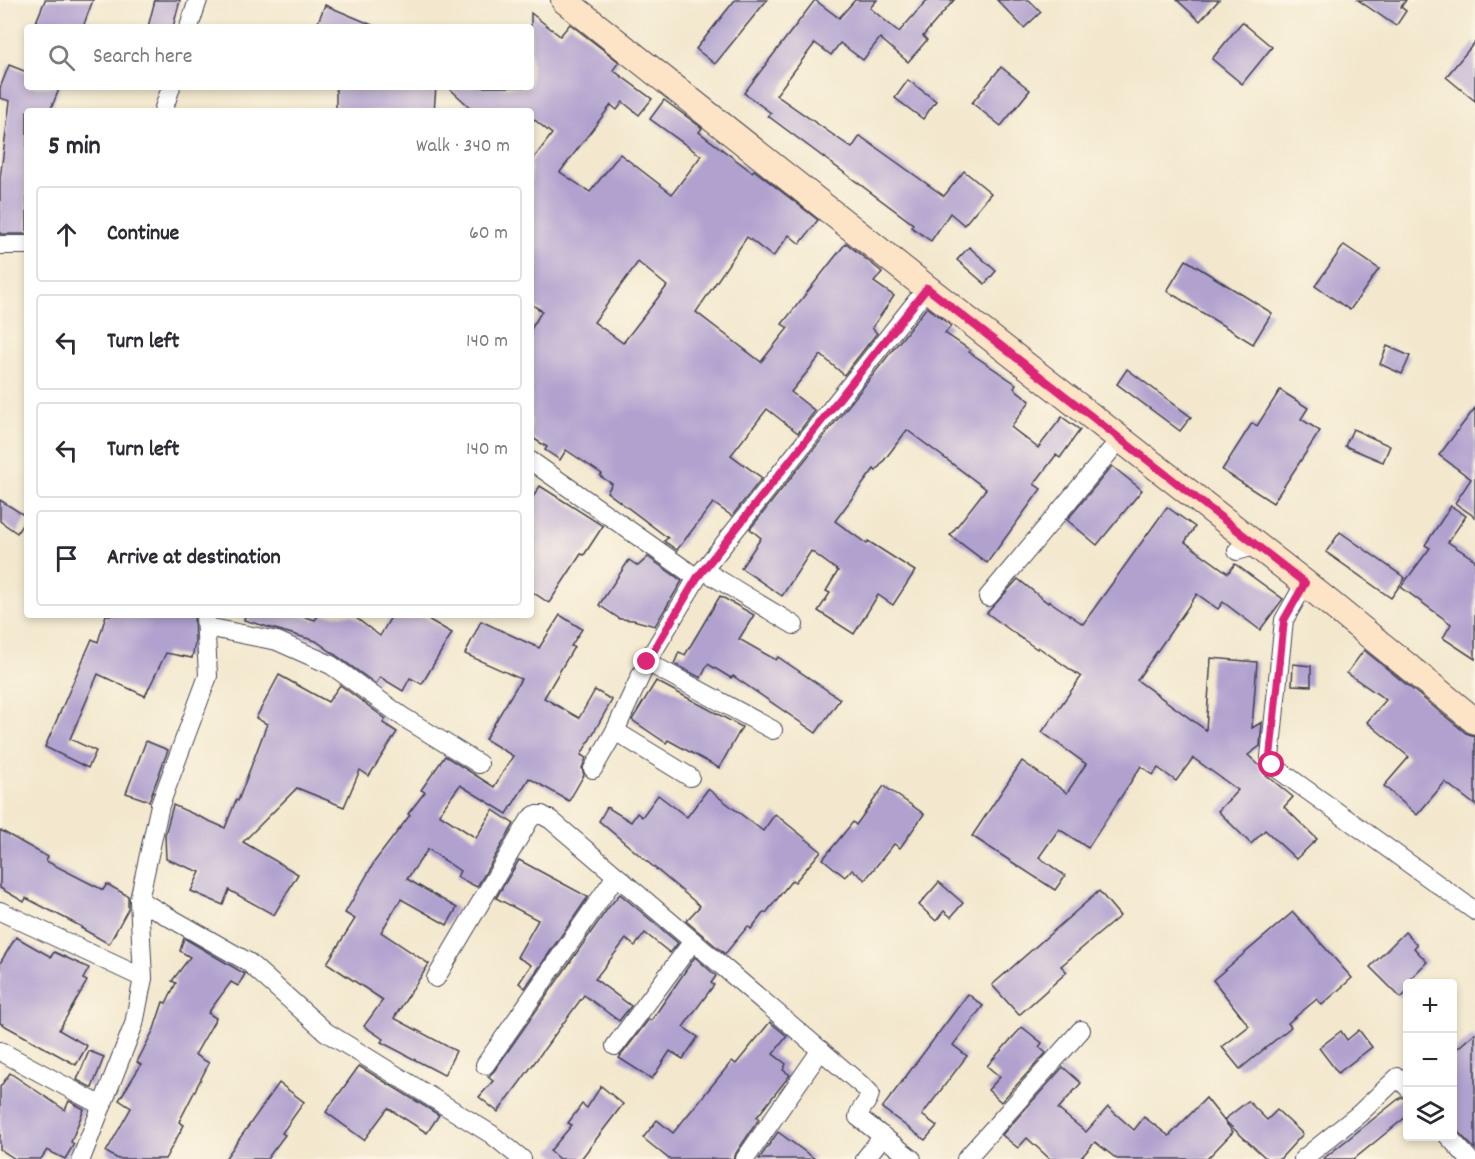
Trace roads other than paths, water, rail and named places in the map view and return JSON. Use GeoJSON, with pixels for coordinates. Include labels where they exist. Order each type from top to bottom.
{"type":"FeatureCollection","features":[{"type":"Feature","properties":{"kind":"main road"},"geometry":{"type":"LineString","coordinates":[[564,0],[927,288],[1121,438],[1247,548],[1305,583],[1475,721]]}},
{"type":"Feature","properties":{"kind":"street"},"geometry":{"type":"LineString","coordinates":[[190,24],[198,0]]}},
{"type":"Feature","properties":{"kind":"street"},"geometry":{"type":"LineString","coordinates":[[164,108],[170,90]]}},
{"type":"Feature","properties":{"kind":"street"},"geometry":{"type":"LineString","coordinates":[[0,245],[24,245]]}},
{"type":"Feature","properties":{"kind":"street"},"geometry":{"type":"LineString","coordinates":[[593,770],[615,731],[647,662],[700,574],[927,288]]}},
{"type":"Feature","properties":{"kind":"street"},"geometry":{"type":"LineString","coordinates":[[988,597],[1121,438]]}},
{"type":"Feature","properties":{"kind":"street"},"geometry":{"type":"LineString","coordinates":[[534,463],[700,574],[794,625]]}},
{"type":"Feature","properties":{"kind":"street"},"geometry":{"type":"LineString","coordinates":[[1305,583],[1284,620],[1270,757],[1272,765],[1475,911]]}},
{"type":"Feature","properties":{"kind":"street"},"geometry":{"type":"LineString","coordinates":[[81,1159],[134,1024],[143,978],[139,900],[160,805],[208,676],[206,621],[277,641],[331,665],[403,717],[478,764]]}},
{"type":"Feature","properties":{"kind":"street"},"geometry":{"type":"LineString","coordinates":[[647,662],[773,730]]}},
{"type":"Feature","properties":{"kind":"street"},"geometry":{"type":"LineString","coordinates":[[615,731],[690,777]]}},
{"type":"Feature","properties":{"kind":"street"},"geometry":{"type":"LineString","coordinates":[[436,978],[530,819],[535,815],[542,815],[551,820],[870,1093],[858,1118],[912,1159]]}},
{"type":"Feature","properties":{"kind":"street"},"geometry":{"type":"LineString","coordinates":[[485,1065],[616,876]]}},
{"type":"Feature","properties":{"kind":"street"},"geometry":{"type":"LineString","coordinates":[[139,900],[248,962],[326,1032],[491,1134],[522,1159]]}},
{"type":"Feature","properties":{"kind":"street"},"geometry":{"type":"LineString","coordinates":[[0,911],[143,978]]}},
{"type":"Feature","properties":{"kind":"street"},"geometry":{"type":"LineString","coordinates":[[615,1046],[693,941]]}},
{"type":"Feature","properties":{"kind":"street"},"geometry":{"type":"LineString","coordinates":[[966,1159],[1081,1030]]}},
{"type":"Feature","properties":{"kind":"street"},"geometry":{"type":"LineString","coordinates":[[745,1159],[821,1050]]}},
{"type":"Feature","properties":{"kind":"street"},"geometry":{"type":"LineString","coordinates":[[0,1051],[102,1106]]}},
{"type":"Feature","properties":{"kind":"street"},"geometry":{"type":"LineString","coordinates":[[1303,1159],[1359,1114],[1398,1077],[1406,1087]]}},
{"type":"Feature","properties":{"kind":"street"},"geometry":{"type":"LineString","coordinates":[[865,1159],[882,1136]]}},
{"type":"Feature","properties":{"kind":"street"},"geometry":{"type":"LineString","coordinates":[[1452,1141],[1469,1159]]}}]}
